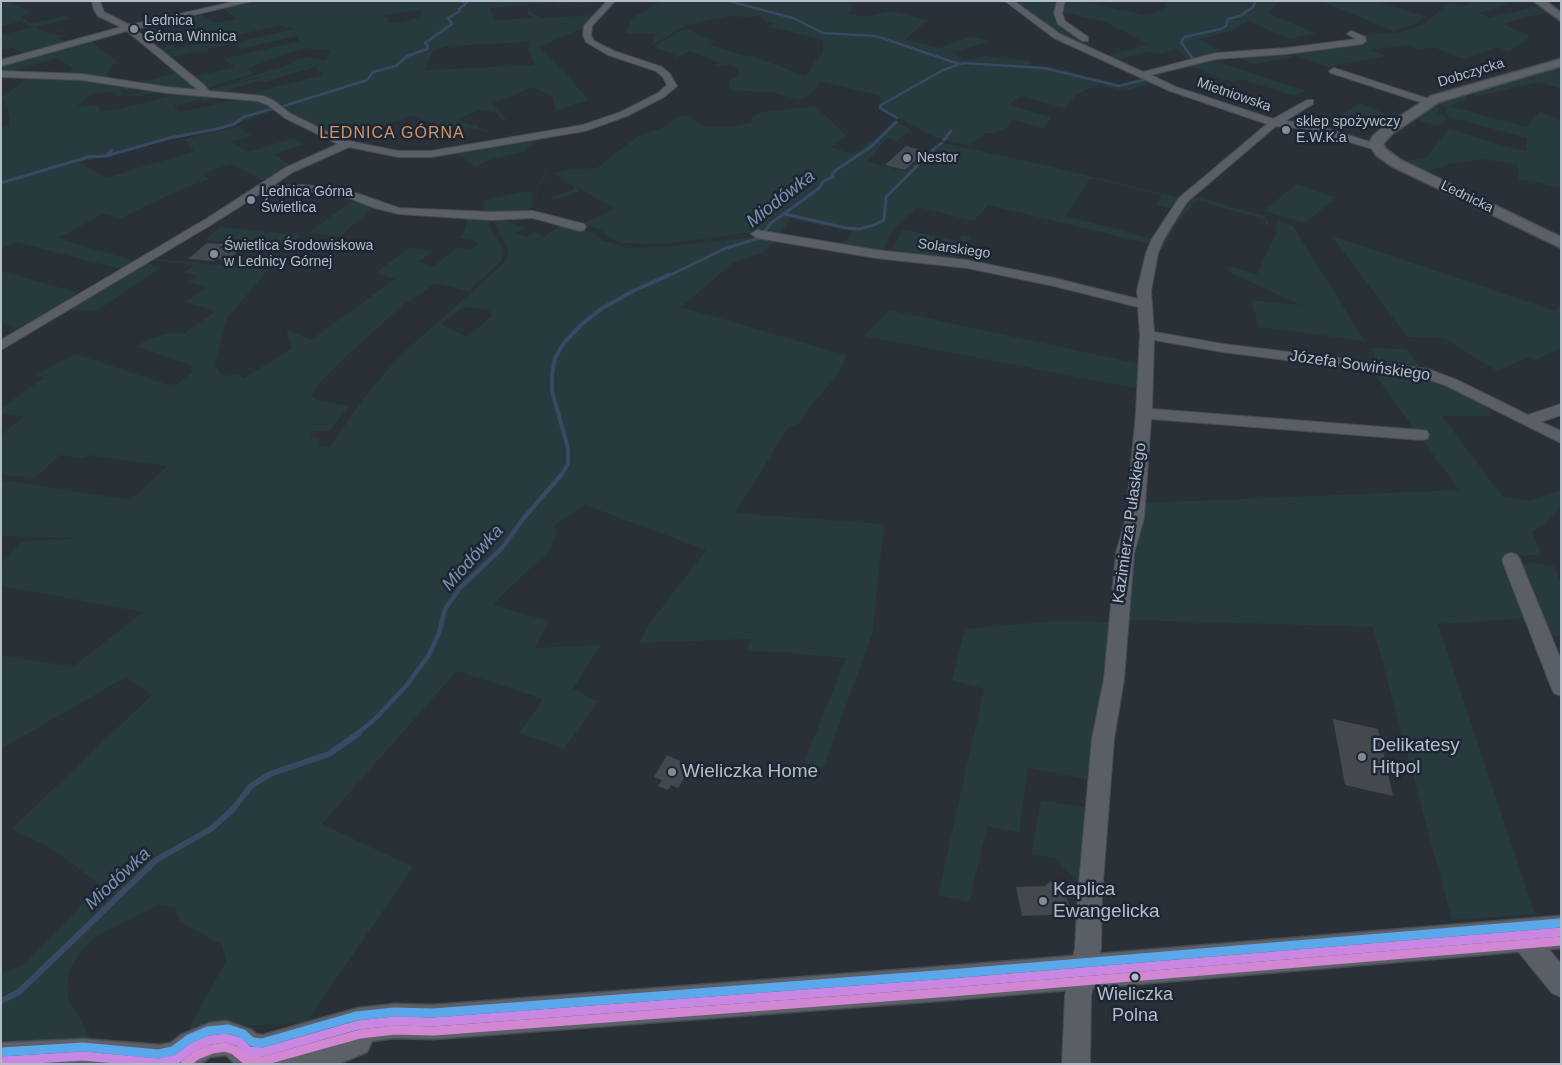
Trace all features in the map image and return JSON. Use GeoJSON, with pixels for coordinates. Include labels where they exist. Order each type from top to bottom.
{"type":"FeatureCollection","features":[{"type":"Feature","properties":{"kind":"main road"},"geometry":{"type":"LineString","coordinates":[[1539,1],[1561,18]]}},
{"type":"Feature","properties":{"kind":"main road","name":"Dobczycka"},"geometry":{"type":"LineString","coordinates":[[1376,146],[1380,136],[1429,102],[1444,95],[1561,62]]}},
{"type":"Feature","properties":{"kind":"main road","name":"Lednicka"},"geometry":{"type":"LineString","coordinates":[[1376,146],[1396,163],[1561,243]]}},
{"type":"Feature","properties":{"kind":"main road"},"geometry":{"type":"LineString","coordinates":[[1,1061],[48,1061],[83,1056],[159,1063],[175,1061],[193,1047],[210,1040],[226,1038],[239,1042],[251,1058],[263,1052],[291,1046],[358,1024],[395,1021],[433,1022],[1082,972],[1561,932]]}},
{"type":"Feature","properties":{"kind":"main road"},"geometry":{"type":"LineString","coordinates":[[300,1064],[349,1042],[379,1033],[433,1022]]}},
{"type":"Feature","properties":{"kind":"street"},"geometry":{"type":"LineString","coordinates":[[96,1],[101,14],[128,28],[205,92]]}},
{"type":"Feature","properties":{"kind":"street"},"geometry":{"type":"LineString","coordinates":[[1,62],[128,28],[248,1]]}},
{"type":"Feature","properties":{"kind":"street"},"geometry":{"type":"LineString","coordinates":[[1,74],[82,77],[166,90],[260,98],[271,103],[288,116],[347,144],[398,154],[441,153],[585,128],[624,114],[657,98],[672,86],[667,76],[659,69],[611,54],[595,46],[586,35],[588,26],[612,1]]}},
{"type":"Feature","properties":{"kind":"street","name":"Mietniowska"},"geometry":{"type":"LineString","coordinates":[[1009,1],[1047,30],[1173,89],[1274,123],[1308,126],[1376,146]]}},
{"type":"Feature","properties":{"kind":"street"},"geometry":{"type":"LineString","coordinates":[[1061,1],[1058,18],[1063,25],[1084,38],[1094,49],[1089,50]]}},
{"type":"Feature","properties":{"kind":"street","name":"Mietniowska"},"geometry":{"type":"LineString","coordinates":[[1143,75],[1209,58],[1362,41],[1362,39],[1351,34]]}},
{"type":"Feature","properties":{"kind":"street"},"geometry":{"type":"LineString","coordinates":[[1334,71],[1429,102]]}},
{"type":"Feature","properties":{"kind":"street","name":"Kazimierza Pułaskiego"},"geometry":{"type":"LineString","coordinates":[[1076,1064],[1078,996],[1088,948],[1090,894],[1103,739],[1114,679],[1125,553],[1135,518],[1144,413],[1147,336],[1144,291],[1152,253],[1158,239],[1183,200],[1274,123],[1310,102]]}},
{"type":"Feature","properties":{"kind":"street"},"geometry":{"type":"LineString","coordinates":[[1,346],[210,221],[289,170],[347,144]]}},
{"type":"Feature","properties":{"kind":"street"},"geometry":{"type":"LineString","coordinates":[[258,190],[303,188],[331,191],[355,196],[379,206],[399,211],[491,216],[533,214],[580,227]]}},
{"type":"Feature","properties":{"kind":"street","name":"Solarskiego"},"geometry":{"type":"LineString","coordinates":[[757,234],[876,254],[967,264],[1054,282],[1146,305]]}},
{"type":"Feature","properties":{"kind":"street","name":"Józefa Sowińskiego"},"geometry":{"type":"LineString","coordinates":[[1147,336],[1223,348],[1428,374],[1452,383],[1561,438]]}},
{"type":"Feature","properties":{"kind":"street"},"geometry":{"type":"LineString","coordinates":[[1528,421],[1561,409]]}},
{"type":"Feature","properties":{"kind":"street"},"geometry":{"type":"LineString","coordinates":[[1144,413],[1421,434]]}},
{"type":"Feature","properties":{"kind":"street"},"geometry":{"type":"LineString","coordinates":[[1510,560],[1561,687]]}},
{"type":"Feature","properties":{"kind":"street"},"geometry":{"type":"LineString","coordinates":[[1522,936],[1561,984]]}},
{"type":"Feature","properties":{"kind":"green space"},"geometry":{"type":"Polygon","coordinates":[[[250,1],[610,1],[595,14],[556,15],[596,13],[605,2],[557,4],[557,2],[490,8],[494,20],[534,18],[527,11],[542,18],[594,15],[585,38],[582,29],[539,47],[576,83],[588,100],[556,112],[553,97],[533,87],[492,104],[506,119],[504,122],[495,112],[480,110],[457,119],[469,125],[476,124],[479,128],[497,134],[533,135],[514,138],[470,128],[437,141],[418,133],[436,124],[413,115],[384,126],[379,124],[342,139],[252,95],[257,92],[323,75],[315,67],[261,83],[259,81],[227,90],[249,93],[246,94],[209,90],[326,61],[217,87],[285,66],[296,62],[296,60],[310,57],[326,60],[330,51],[310,48],[284,54],[248,69],[254,74],[207,88],[192,77],[235,67],[224,59],[299,41],[296,36],[242,49],[235,43],[207,49],[209,51],[197,52],[206,49],[167,58],[163,53],[201,44],[162,52],[160,49],[172,45],[175,48],[206,41],[200,35],[210,33],[200,33],[157,43],[181,37],[178,33],[191,30],[177,20],[142,27],[205,13],[203,15],[215,23],[236,19],[224,9],[216,11],[250,1]],[[419,10],[384,15],[389,18],[387,23],[404,22],[420,16],[422,14],[419,10]],[[281,25],[205,43],[228,38],[235,43],[293,29],[281,25]],[[529,42],[447,46],[432,52],[425,70],[535,64],[528,51],[529,42]]]}},
{"type":"Feature","properties":{"kind":"green space"},"geometry":{"type":"Polygon","coordinates":[[[661,1],[850,1],[849,4],[853,5],[849,15],[868,16],[891,11],[928,20],[905,40],[940,48],[972,36],[990,42],[951,52],[964,60],[984,56],[1031,61],[1031,66],[1050,67],[1119,84],[1144,78],[1153,82],[1126,91],[1100,85],[1089,88],[1077,95],[1065,108],[1020,96],[1008,105],[1051,117],[1044,128],[1011,119],[1008,127],[995,133],[986,133],[969,145],[936,138],[901,119],[889,116],[880,107],[879,104],[883,101],[880,98],[881,96],[820,81],[817,88],[802,100],[775,93],[730,90],[728,82],[739,75],[738,70],[731,65],[716,67],[714,65],[721,63],[689,51],[676,58],[673,54],[653,47],[681,30],[690,30],[715,41],[710,45],[746,56],[749,55],[806,76],[823,53],[823,40],[767,26],[775,23],[766,22],[759,15],[748,17],[727,16],[687,25],[651,46],[657,34],[625,34],[632,18],[661,1]]]}},
{"type":"Feature","properties":{"kind":"green space"},"geometry":{"type":"Polygon","coordinates":[[[1013,1],[1054,3],[1059,1],[1055,13],[1092,48],[1049,28],[1013,1]]]}},
{"type":"Feature","properties":{"kind":"green space"},"geometry":{"type":"Polygon","coordinates":[[[1063,1],[1078,1],[1150,16],[1167,6],[1162,1],[1281,1],[1267,13],[1316,33],[1289,39],[1248,21],[1231,31],[1200,39],[1227,54],[1189,60],[1177,49],[1160,54],[1148,52],[1117,60],[1107,56],[1147,44],[1106,22],[1061,12],[1063,1]]]}},
{"type":"Feature","properties":{"kind":"green space"},"geometry":{"type":"Polygon","coordinates":[[[1321,1],[1376,1],[1425,17],[1418,23],[1393,31],[1321,1]]]}},
{"type":"Feature","properties":{"kind":"green space"},"geometry":{"type":"Polygon","coordinates":[[[1481,1],[1517,1],[1479,13],[1489,18],[1539,6],[1548,12],[1502,24],[1530,36],[1509,52],[1497,47],[1465,59],[1433,47],[1420,50],[1407,45],[1372,50],[1385,56],[1328,67],[1287,52],[1365,42],[1365,39],[1356,35],[1398,33],[1424,24],[1450,2],[1461,6],[1481,1]]]}},
{"type":"Feature","properties":{"kind":"green space"},"geometry":{"type":"Polygon","coordinates":[[[1,2],[9,2],[31,12],[21,17],[31,23],[67,16],[70,19],[36,27],[49,33],[75,26],[54,33],[58,36],[66,36],[57,38],[67,43],[26,54],[12,48],[4,50],[1,49],[1,35],[33,27],[22,21],[1,27],[1,2]]]}},
{"type":"Feature","properties":{"kind":"green space"},"geometry":{"type":"Polygon","coordinates":[[[119,27],[122,28],[70,42],[119,27]]]}},
{"type":"Feature","properties":{"kind":"green space"},"geometry":{"type":"Polygon","coordinates":[[[89,40],[120,63],[114,64],[107,74],[109,77],[140,82],[178,73],[201,89],[195,91],[66,74],[73,69],[57,58],[14,70],[16,71],[12,73],[1,73],[1,63],[89,40]]]}},
{"type":"Feature","properties":{"kind":"green space"},"geometry":{"type":"Polygon","coordinates":[[[1283,52],[1293,57],[1256,64],[1233,56],[1283,52]]]}},
{"type":"Feature","properties":{"kind":"green space"},"geometry":{"type":"Polygon","coordinates":[[[1212,60],[1306,91],[1294,96],[1240,79],[1232,82],[1191,67],[1160,74],[1159,80],[1147,75],[1212,60]]]}},
{"type":"Feature","properties":{"kind":"green space"},"geometry":{"type":"Polygon","coordinates":[[[1561,66],[1561,89],[1539,82],[1474,97],[1475,91],[1561,66]]]}},
{"type":"Feature","properties":{"kind":"green space"},"geometry":{"type":"Polygon","coordinates":[[[28,77],[57,77],[154,90],[121,90],[123,95],[116,96],[115,92],[91,94],[77,107],[98,105],[101,112],[179,94],[155,93],[124,97],[140,92],[160,90],[229,98],[213,98],[204,103],[201,99],[173,106],[179,112],[245,98],[266,102],[275,110],[224,128],[149,143],[79,163],[106,178],[194,151],[184,139],[238,127],[252,136],[231,142],[249,152],[294,138],[304,144],[274,154],[292,166],[264,181],[231,164],[202,174],[209,179],[175,192],[122,218],[103,214],[58,238],[134,261],[120,269],[15,242],[1,249],[1,128],[10,126],[3,97],[28,77]]]}},
{"type":"Feature","properties":{"kind":"green space"},"geometry":{"type":"Polygon","coordinates":[[[1464,93],[1467,94],[1466,99],[1450,106],[1526,127],[1540,112],[1561,120],[1561,188],[1519,179],[1517,165],[1483,159],[1449,164],[1423,173],[1403,162],[1427,157],[1449,129],[1519,150],[1526,150],[1527,138],[1449,117],[1444,113],[1447,108],[1437,103],[1464,93]]]}},
{"type":"Feature","properties":{"kind":"green space"},"geometry":{"type":"Polygon","coordinates":[[[1361,103],[1394,118],[1378,129],[1340,116],[1361,103]]]}},
{"type":"Feature","properties":{"kind":"green space"},"geometry":{"type":"Polygon","coordinates":[[[1432,104],[1439,107],[1438,113],[1447,118],[1438,126],[1411,118],[1432,104]]]}},
{"type":"Feature","properties":{"kind":"green space"},"geometry":{"type":"Polygon","coordinates":[[[815,106],[847,136],[831,147],[851,154],[881,135],[895,121],[911,130],[897,141],[887,138],[867,161],[905,172],[938,142],[1027,161],[1180,198],[1171,208],[1156,205],[1162,195],[1090,178],[1066,216],[1153,239],[1150,244],[988,205],[974,221],[918,207],[895,227],[882,251],[841,246],[853,231],[790,219],[778,236],[755,232],[661,244],[622,243],[611,239],[601,230],[580,224],[615,209],[578,187],[579,192],[554,200],[549,199],[574,189],[573,186],[558,179],[550,180],[541,183],[537,189],[538,196],[536,197],[537,187],[545,172],[543,167],[548,171],[542,181],[557,178],[573,185],[554,173],[571,169],[597,168],[638,136],[664,127],[678,117],[688,115],[705,126],[736,126],[753,122],[750,118],[761,112],[815,106]]]}},
{"type":"Feature","properties":{"kind":"green space"},"geometry":{"type":"Polygon","coordinates":[[[541,140],[524,153],[520,152],[487,161],[475,167],[456,153],[541,140]]]}},
{"type":"Feature","properties":{"kind":"green space"},"geometry":{"type":"Polygon","coordinates":[[[1296,184],[1336,198],[1305,223],[1264,211],[1296,184]]]}},
{"type":"Feature","properties":{"kind":"green space"},"geometry":{"type":"Polygon","coordinates":[[[519,192],[531,192],[531,206],[527,212],[488,214],[485,212],[485,201],[519,192]]]}},
{"type":"Feature","properties":{"kind":"green space"},"geometry":{"type":"Polygon","coordinates":[[[338,193],[376,206],[339,237],[309,232],[355,199],[332,194],[338,193]]]}},
{"type":"Feature","properties":{"kind":"green space"},"geometry":{"type":"Polygon","coordinates":[[[1193,198],[1200,198],[1264,216],[1268,221],[1268,226],[1265,225],[1265,220],[1201,201],[1195,202],[1174,227],[1163,249],[1160,249],[1175,221],[1193,198]]]}},
{"type":"Feature","properties":{"kind":"green space"},"geometry":{"type":"Polygon","coordinates":[[[468,217],[488,219],[490,228],[503,249],[504,255],[501,261],[469,291],[436,283],[403,305],[319,383],[311,396],[316,400],[348,406],[348,408],[329,431],[314,431],[310,436],[322,439],[318,446],[330,447],[363,399],[389,368],[507,260],[508,249],[493,219],[501,219],[526,228],[516,233],[527,237],[534,231],[544,237],[561,225],[594,233],[602,240],[627,248],[663,247],[754,237],[776,240],[764,252],[733,263],[681,307],[846,355],[840,372],[810,407],[800,423],[788,428],[735,513],[884,524],[872,635],[823,768],[804,762],[846,658],[746,651],[752,639],[639,643],[650,623],[706,550],[585,505],[555,525],[555,534],[550,550],[502,595],[494,605],[549,621],[535,648],[601,645],[573,689],[598,701],[564,749],[519,733],[543,699],[457,671],[322,824],[413,867],[306,1023],[189,1028],[226,961],[222,945],[180,922],[175,907],[158,905],[98,935],[80,952],[69,971],[67,988],[70,1004],[79,1016],[90,1038],[1,1042],[1,974],[25,964],[101,885],[49,847],[11,829],[152,695],[126,677],[1,749],[1,655],[73,667],[143,612],[1,586],[1,562],[22,542],[76,538],[1,536],[1,480],[131,500],[167,466],[87,455],[84,458],[60,455],[34,479],[1,474],[1,435],[24,417],[1,413],[1,408],[44,378],[36,375],[75,354],[174,387],[192,372],[191,365],[136,346],[151,338],[174,332],[183,334],[216,311],[185,302],[208,287],[188,282],[197,276],[183,273],[194,265],[152,260],[171,248],[174,248],[157,259],[268,270],[228,317],[215,362],[220,374],[227,376],[238,373],[244,378],[292,348],[286,329],[311,340],[395,279],[375,273],[411,247],[433,251],[418,262],[432,267],[459,247],[470,250],[478,243],[470,239],[459,238],[463,235],[468,217]],[[464,307],[441,324],[467,337],[492,316],[489,310],[464,307]]]}},
{"type":"Feature","properties":{"kind":"green space"},"geometry":{"type":"Polygon","coordinates":[[[1279,221],[1293,226],[1365,341],[1259,327],[1251,300],[1301,305],[1229,272],[1228,266],[1257,274],[1278,229],[1275,228],[1279,221]]]}},
{"type":"Feature","properties":{"kind":"green space"},"geometry":{"type":"Polygon","coordinates":[[[220,227],[266,231],[252,244],[205,240],[220,227]]]}},
{"type":"Feature","properties":{"kind":"green space"},"geometry":{"type":"Polygon","coordinates":[[[903,229],[957,241],[963,235],[971,237],[954,260],[890,252],[903,229]]]}},
{"type":"Feature","properties":{"kind":"green space"},"geometry":{"type":"Polygon","coordinates":[[[268,232],[301,235],[290,245],[256,242],[268,232]]]}},
{"type":"Feature","properties":{"kind":"green space"},"geometry":{"type":"Polygon","coordinates":[[[1332,236],[1555,311],[1561,305],[1561,349],[1534,360],[1529,357],[1497,371],[1444,338],[1407,337],[1332,236]]]}},
{"type":"Feature","properties":{"kind":"green space"},"geometry":{"type":"Polygon","coordinates":[[[142,263],[162,267],[97,311],[73,310],[67,307],[142,263]]]}},
{"type":"Feature","properties":{"kind":"green space"},"geometry":{"type":"Polygon","coordinates":[[[1,271],[79,293],[25,327],[17,328],[1,322],[1,271]]]}},
{"type":"Feature","properties":{"kind":"green space"},"geometry":{"type":"Polygon","coordinates":[[[889,310],[1140,364],[1140,389],[864,336],[889,310]]]}},
{"type":"Feature","properties":{"kind":"green space"},"geometry":{"type":"Polygon","coordinates":[[[1370,348],[1406,349],[1420,368],[1379,364],[1370,348]]]}},
{"type":"Feature","properties":{"kind":"green space"},"geometry":{"type":"Polygon","coordinates":[[[1372,371],[1428,377],[1486,403],[1491,416],[1442,416],[1503,497],[1529,501],[1561,490],[1561,506],[1544,525],[1532,531],[1541,555],[1506,556],[1528,618],[1438,624],[1535,914],[1452,920],[1373,627],[1128,620],[1140,503],[1459,490],[1372,371]]]}},
{"type":"Feature","properties":{"kind":"green space"},"geometry":{"type":"Polygon","coordinates":[[[1527,562],[1555,567],[1561,585],[1561,636],[1547,634],[1520,567],[1527,562]]]}},
{"type":"Feature","properties":{"kind":"green space"},"geometry":{"type":"Polygon","coordinates":[[[1055,621],[1113,622],[1093,780],[1028,768],[1019,833],[987,826],[969,902],[938,895],[984,689],[952,680],[965,629],[1055,621]]]}},
{"type":"Feature","properties":{"kind":"green space"},"geometry":{"type":"Polygon","coordinates":[[[1041,800],[1090,808],[1082,886],[1055,858],[1031,854],[1041,800]]]}},
{"type":"Feature","properties":{"kind":"building","name":"Nestor"},"geometry":{"type":"Polygon","coordinates":[[[906,146],[926,151],[905,170],[885,165],[906,146]]]}},
{"type":"Feature","properties":{"kind":"building","name":"Świetlica Środowiskowa w Lednicy Górnej"},"geometry":{"type":"Polygon","coordinates":[[[207,243],[224,244],[219,248],[239,250],[229,260],[188,259],[207,243]]]}},
{"type":"Feature","properties":{"kind":"building","name":"Delikatesy Hitpol"},"geometry":{"type":"Polygon","coordinates":[[[1333,719],[1378,729],[1393,796],[1345,785],[1333,719]]]}},
{"type":"Feature","properties":{"kind":"building","name":"Wieliczka Home"},"geometry":{"type":"Polygon","coordinates":[[[667,755],[691,766],[678,788],[671,785],[668,790],[658,786],[662,780],[654,777],[667,755]]]}},
{"type":"Feature","properties":{"kind":"building","name":"Kaplica Ewangelicka"},"geometry":{"type":"Polygon","coordinates":[[[1049,882],[1054,882],[1064,887],[1071,914],[1022,916],[1016,887],[1045,886],[1049,882]]]}},
{"type":"Feature","properties":{"kind":"waterway"},"geometry":{"type":"LineString","coordinates":[[284,106],[367,80],[373,72],[396,66],[407,56],[427,49],[428,46],[425,43],[452,24],[448,18],[460,11],[459,9],[467,3],[461,1]]}},
{"type":"Feature","properties":{"kind":"waterway"},"geometry":{"type":"LineString","coordinates":[[729,1],[793,18],[823,33],[876,36],[959,64]]}},
{"type":"Feature","properties":{"kind":"waterway","name":"Miodówka"},"geometry":{"type":"LineString","coordinates":[[1193,59],[1181,42],[1184,37],[1221,29],[1226,26],[1228,19],[1240,16],[1253,7],[1256,1]]}},
{"type":"Feature","properties":{"kind":"waterway","name":"Miodówka"},"geometry":{"type":"LineString","coordinates":[[897,118],[880,108],[881,105],[943,70],[963,63],[1044,68],[1119,86],[1147,79]]}},
{"type":"Feature","properties":{"kind":"waterway"},"geometry":{"type":"LineString","coordinates":[[238,121],[244,117],[271,109]]}},
{"type":"Feature","properties":{"kind":"waterway"},"geometry":{"type":"LineString","coordinates":[[106,156],[169,138],[217,129],[234,124],[240,120]]}},
{"type":"Feature","properties":{"kind":"waterway","name":"Miodówka"},"geometry":{"type":"LineString","coordinates":[[666,277],[726,248],[760,238],[771,223],[818,189],[824,181],[833,177],[832,174],[836,170],[872,146],[896,122]]}},
{"type":"Feature","properties":{"kind":"waterway"},"geometry":{"type":"LineString","coordinates":[[944,140],[951,131]]}},
{"type":"Feature","properties":{"kind":"waterway"},"geometry":{"type":"LineString","coordinates":[[785,214],[846,228],[859,229],[874,225],[884,220],[886,197],[936,147]]}},
{"type":"Feature","properties":{"kind":"waterway"},"geometry":{"type":"LineString","coordinates":[[106,156],[112,150]]}},
{"type":"Feature","properties":{"kind":"waterway"},"geometry":{"type":"LineString","coordinates":[[1,183],[88,157],[106,156]]}},
{"type":"Feature","properties":{"kind":"waterway","name":"Miodówka"},"geometry":{"type":"LineString","coordinates":[[560,477],[568,464],[568,448],[552,391],[552,374],[555,358],[564,343],[582,324],[601,309],[635,290],[669,275]]}},
{"type":"Feature","properties":{"kind":"waterway","name":"Miodówka"},"geometry":{"type":"LineString","coordinates":[[357,734],[375,719],[406,686],[429,655],[439,633],[445,609],[460,588],[502,548],[523,519],[561,475]]}},
{"type":"Feature","properties":{"kind":"waterway","name":"Miodówka"},"geometry":{"type":"LineString","coordinates":[[1,1001],[19,992],[156,860],[211,829],[233,809],[251,786],[270,774],[329,754],[359,733]]}},
{"type":"Feature","properties":{"kind":"transit line"},"geometry":{"type":"LineString","coordinates":[[1,1052],[83,1047],[158,1054],[173,1051],[189,1039],[208,1031],[228,1029],[243,1034],[252,1042],[262,1043],[356,1016],[394,1012],[433,1013],[949,974],[1560,923]]}},
{"type":"Feature","properties":{"kind":"transit line"},"geometry":{"type":"LineString","coordinates":[[1,1061],[83,1056],[159,1063],[177,1059],[193,1047],[210,1040],[226,1038],[239,1042],[248,1051],[263,1052],[358,1025],[395,1021],[433,1022],[950,983],[1561,932]]}},
{"type":"Feature","properties":{"kind":"transit line"},"geometry":{"type":"LineString","coordinates":[[185,1064],[197,1055],[212,1049],[225,1047],[234,1050],[245,1059],[263,1061],[360,1034],[395,1030],[434,1031],[951,992],[1561,941]]}},
{"type":"Feature","properties":{"kind":"place","name":"Lednica Górna Winnica"},"geometry":{"type":"Point","coordinates":[134,29]}},
{"type":"Feature","properties":{"kind":"place","name":"sklep spożywczy E.W.K.a"},"geometry":{"type":"Point","coordinates":[1286,130]}},
{"type":"Feature","properties":{"kind":"place","name":"Nestor"},"geometry":{"type":"Point","coordinates":[907,158]}},
{"type":"Feature","properties":{"kind":"place","name":"Lednica Górna Świetlica"},"geometry":{"type":"Point","coordinates":[251,200]}},
{"type":"Feature","properties":{"kind":"place","name":"Świetlica Środowiskowa w Lednicy Górnej"},"geometry":{"type":"Point","coordinates":[214,254]}},
{"type":"Feature","properties":{"kind":"place","name":"Delikatesy Hitpol"},"geometry":{"type":"Point","coordinates":[1362,757]}},
{"type":"Feature","properties":{"kind":"place","name":"Wieliczka Home"},"geometry":{"type":"Point","coordinates":[672,772]}},
{"type":"Feature","properties":{"kind":"place","name":"Kaplica Ewangelicka"},"geometry":{"type":"Point","coordinates":[1043,901]}},
{"type":"Feature","properties":{"kind":"place","name":"Wieliczka Polna"},"geometry":{"type":"Point","coordinates":[1135,977]}},
{"type":"Feature","properties":{"kind":"district","name":"LEDNICA GÓRNA"},"geometry":{"type":"Point","coordinates":[392,134]}}]}
